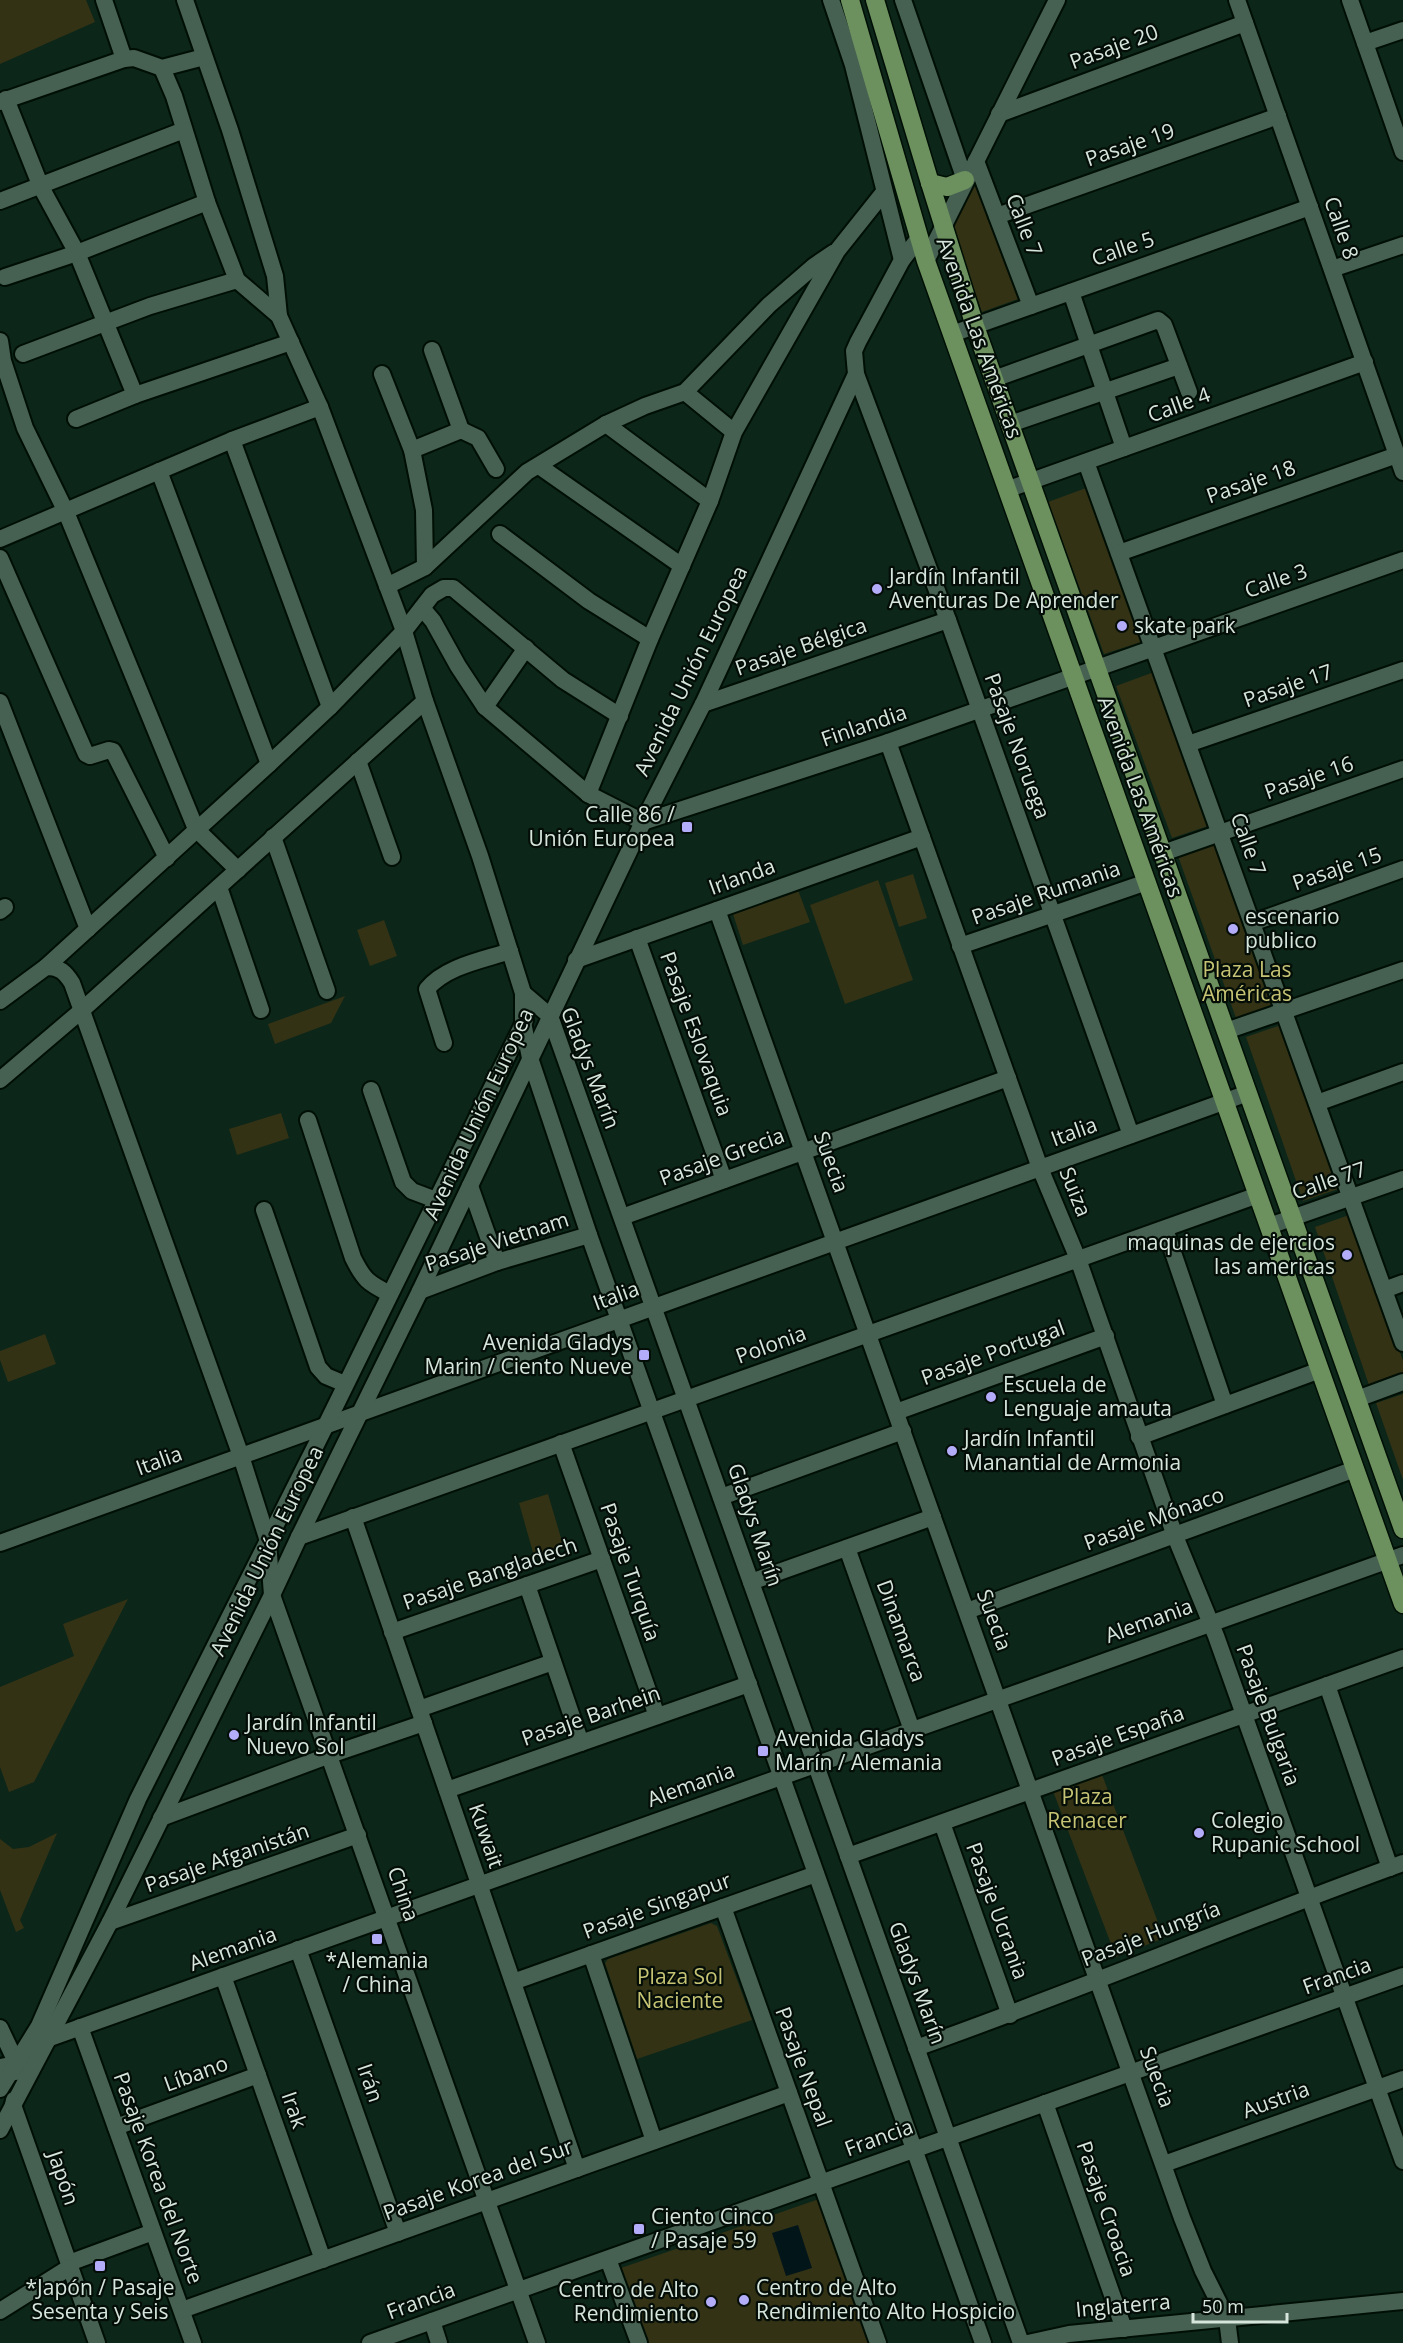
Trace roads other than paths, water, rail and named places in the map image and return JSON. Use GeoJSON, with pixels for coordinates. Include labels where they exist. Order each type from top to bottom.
{"type":"FeatureCollection","features":[{"type":"Feature","properties":{"kind":"main road","name":"Avenida Las Américas"},"geometry":{"type":"LineString","coordinates":[[850,0],[926,261],[1009,489],[1355,1470],[1395,1557],[1403,1604]]}},
{"type":"Feature","properties":{"kind":"main road","name":"Avenida Las Américas"},"geometry":{"type":"LineString","coordinates":[[875,0],[975,326],[1403,1528]]}},
{"type":"Feature","properties":{"kind":"main road"},"geometry":{"type":"LineString","coordinates":[[930,183],[947,187],[965,180]]}},
{"type":"Feature","properties":{"kind":"street"},"geometry":{"type":"LineString","coordinates":[[105,0],[124,59]]}},
{"type":"Feature","properties":{"kind":"street"},"geometry":{"type":"LineString","coordinates":[[185,0],[230,130],[275,276],[279,316],[320,406],[404,631],[425,701],[480,856],[524,993],[523,1022],[530,1058],[589,1235],[982,2343]]}},
{"type":"Feature","properties":{"kind":"street"},"geometry":{"type":"LineString","coordinates":[[831,0],[853,65],[902,260]]}},
{"type":"Feature","properties":{"kind":"street"},"geometry":{"type":"LineString","coordinates":[[903,0],[965,180]]}},
{"type":"Feature","properties":{"kind":"street"},"geometry":{"type":"LineString","coordinates":[[926,261],[1057,0]]}},
{"type":"Feature","properties":{"kind":"street","name":"Calle 8"},"geometry":{"type":"LineString","coordinates":[[1237,0],[1403,472]]}},
{"type":"Feature","properties":{"kind":"street"},"geometry":{"type":"LineString","coordinates":[[1350,0],[1365,43],[1396,110],[1403,152]]}},
{"type":"Feature","properties":{"kind":"street","name":"Pasaje 20"},"geometry":{"type":"LineString","coordinates":[[999,114],[1245,23]]}},
{"type":"Feature","properties":{"kind":"street"},"geometry":{"type":"LineString","coordinates":[[1365,43],[1403,30]]}},
{"type":"Feature","properties":{"kind":"street"},"geometry":{"type":"LineString","coordinates":[[135,395],[77,253],[41,187],[3,100],[124,59],[134,58],[162,68],[204,57]]}},
{"type":"Feature","properties":{"kind":"street"},"geometry":{"type":"LineString","coordinates":[[162,68],[174,96],[207,202],[237,280],[279,316]]}},
{"type":"Feature","properties":{"kind":"street","name":"Pasaje 19"},"geometry":{"type":"LineString","coordinates":[[997,216],[1278,117]]}},
{"type":"Feature","properties":{"kind":"street"},"geometry":{"type":"LineString","coordinates":[[0,201],[184,130]]}},
{"type":"Feature","properties":{"kind":"street","name":"Calle 7"},"geometry":{"type":"LineString","coordinates":[[976,161],[1031,306]]}},
{"type":"Feature","properties":{"kind":"street"},"geometry":{"type":"LineString","coordinates":[[588,794],[650,639],[710,501],[734,432],[837,251],[884,192]]}},
{"type":"Feature","properties":{"kind":"street"},"geometry":{"type":"LineString","coordinates":[[5,277],[77,253],[207,202]]}},
{"type":"Feature","properties":{"kind":"street","name":"Calle 5"},"geometry":{"type":"LineString","coordinates":[[952,334],[1310,207]]}},
{"type":"Feature","properties":{"kind":"street"},"geometry":{"type":"LineString","coordinates":[[912,215],[929,228],[944,227]]}},
{"type":"Feature","properties":{"kind":"street"},"geometry":{"type":"LineString","coordinates":[[856,374],[854,351],[902,260],[920,238]]}},
{"type":"Feature","properties":{"kind":"street"},"geometry":{"type":"LineString","coordinates":[[1332,269],[1403,245]]}},
{"type":"Feature","properties":{"kind":"street"},"geometry":{"type":"LineString","coordinates":[[387,586],[425,567],[527,472],[606,424],[645,406],[685,392],[770,305],[814,266],[837,251]]}},
{"type":"Feature","properties":{"kind":"street"},"geometry":{"type":"LineString","coordinates":[[22,354],[106,321],[237,280]]}},
{"type":"Feature","properties":{"kind":"street"},"geometry":{"type":"LineString","coordinates":[[1071,292],[1125,448]]}},
{"type":"Feature","properties":{"kind":"street"},"geometry":{"type":"LineString","coordinates":[[994,379],[1158,320],[1164,325],[1189,392]]}},
{"type":"Feature","properties":{"kind":"street"},"geometry":{"type":"LineString","coordinates":[[0,341],[1,362],[25,429],[66,512],[196,829],[237,870]]}},
{"type":"Feature","properties":{"kind":"street"},"geometry":{"type":"LineString","coordinates":[[76,419],[135,395],[291,342]]}},
{"type":"Feature","properties":{"kind":"street"},"geometry":{"type":"LineString","coordinates":[[432,350],[460,430]]}},
{"type":"Feature","properties":{"kind":"street","name":"Calle 4"},"geometry":{"type":"LineString","coordinates":[[1009,489],[1365,362]]}},
{"type":"Feature","properties":{"kind":"street"},"geometry":{"type":"LineString","coordinates":[[1010,424],[1179,366]]}},
{"type":"Feature","properties":{"kind":"street"},"geometry":{"type":"LineString","coordinates":[[382,374],[412,450],[424,510],[425,567]]}},
{"type":"Feature","properties":{"kind":"street","name":"Pasaje Noruega"},"geometry":{"type":"LineString","coordinates":[[856,374],[948,620],[1131,1135]]}},
{"type":"Feature","properties":{"kind":"street","name":"Avenida Unión Europea"},"geometry":{"type":"LineString","coordinates":[[0,2130],[110,1922],[273,1595],[530,1058],[545,1010],[564,986],[642,822],[703,704],[856,374]]}},
{"type":"Feature","properties":{"kind":"street"},"geometry":{"type":"LineString","coordinates":[[685,392],[734,432]]}},
{"type":"Feature","properties":{"kind":"street"},"geometry":{"type":"LineString","coordinates":[[0,539],[232,440],[320,406]]}},
{"type":"Feature","properties":{"kind":"street"},"geometry":{"type":"LineString","coordinates":[[606,424],[710,501]]}},
{"type":"Feature","properties":{"kind":"street"},"geometry":{"type":"LineString","coordinates":[[412,450],[460,430],[478,438],[496,469]]}},
{"type":"Feature","properties":{"kind":"street"},"geometry":{"type":"LineString","coordinates":[[232,440],[330,707]]}},
{"type":"Feature","properties":{"kind":"street","name":"Pasaje 18"},"geometry":{"type":"LineString","coordinates":[[1119,553],[1397,455]]}},
{"type":"Feature","properties":{"kind":"street","name":"Calle 7"},"geometry":{"type":"LineString","coordinates":[[1086,462],[1403,1343]]}},
{"type":"Feature","properties":{"kind":"street"},"geometry":{"type":"LineString","coordinates":[[539,466],[682,566]]}},
{"type":"Feature","properties":{"kind":"street"},"geometry":{"type":"LineString","coordinates":[[159,471],[269,764]]}},
{"type":"Feature","properties":{"kind":"street"},"geometry":{"type":"LineString","coordinates":[[500,534],[590,601],[650,639]]}},
{"type":"Feature","properties":{"kind":"street"},"geometry":{"type":"LineString","coordinates":[[0,558],[86,754],[90,756],[112,751],[166,858]]}},
{"type":"Feature","properties":{"kind":"street","name":"Calle 3"},"geometry":{"type":"LineString","coordinates":[[1097,668],[1403,560]]}},
{"type":"Feature","properties":{"kind":"street"},"geometry":{"type":"LineString","coordinates":[[0,1001],[46,966],[88,929],[269,764],[330,707],[404,631],[432,595],[444,588],[453,588],[563,680],[620,716]]}},
{"type":"Feature","properties":{"kind":"street"},"geometry":{"type":"LineString","coordinates":[[422,608],[433,621],[458,666],[485,706],[588,794],[642,822]]}},
{"type":"Feature","properties":{"kind":"street","name":"Pasaje Bélgica"},"geometry":{"type":"LineString","coordinates":[[703,704],[948,620]]}},
{"type":"Feature","properties":{"kind":"street"},"geometry":{"type":"LineString","coordinates":[[485,706],[526,648]]}},
{"type":"Feature","properties":{"kind":"street","name":"Finlandia"},"geometry":{"type":"LineString","coordinates":[[642,822],[888,742],[1097,668]]}},
{"type":"Feature","properties":{"kind":"street","name":"Pasaje 17"},"geometry":{"type":"LineString","coordinates":[[1188,744],[1403,670]]}},
{"type":"Feature","properties":{"kind":"street"},"geometry":{"type":"LineString","coordinates":[[0,1080],[81,1011],[425,701]]}},
{"type":"Feature","properties":{"kind":"street"},"geometry":{"type":"LineString","coordinates":[[0,702],[88,929]]}},
{"type":"Feature","properties":{"kind":"street","name":"Suiza"},"geometry":{"type":"LineString","coordinates":[[888,742],[1040,1168],[1078,1259],[1139,1437],[1210,1623]]}},
{"type":"Feature","properties":{"kind":"street"},"geometry":{"type":"LineString","coordinates":[[358,761],[392,857]]}},
{"type":"Feature","properties":{"kind":"street","name":"Pasaje 16"},"geometry":{"type":"LineString","coordinates":[[1163,853],[1403,769]]}},
{"type":"Feature","properties":{"kind":"street"},"geometry":{"type":"LineString","coordinates":[[273,837],[327,991]]}},
{"type":"Feature","properties":{"kind":"street","name":"Irlanda"},"geometry":{"type":"LineString","coordinates":[[576,960],[922,837]]}},
{"type":"Feature","properties":{"kind":"street","name":"Pasaje 15"},"geometry":{"type":"LineString","coordinates":[[1252,923],[1403,869]]}},
{"type":"Feature","properties":{"kind":"street","name":"Pasaje Rumania"},"geometry":{"type":"LineString","coordinates":[[960,946],[1147,882]]}},
{"type":"Feature","properties":{"kind":"street"},"geometry":{"type":"LineString","coordinates":[[219,886],[261,1010]]}},
{"type":"Feature","properties":{"kind":"street","name":"Suecia"},"geometry":{"type":"LineString","coordinates":[[717,910],[1192,2245],[1227,2319],[1230,2343]]}},
{"type":"Feature","properties":{"kind":"street","name":"Pasaje Eslovaquia"},"geometry":{"type":"LineString","coordinates":[[637,938],[724,1180]]}},
{"type":"Feature","properties":{"kind":"street"},"geometry":{"type":"LineString","coordinates":[[444,1043],[427,989],[435,979],[446,973],[510,951]]}},
{"type":"Feature","properties":{"kind":"street","name":"China"},"geometry":{"type":"LineString","coordinates":[[46,966],[57,967],[65,973],[72,984],[241,1456],[268,1541],[273,1595],[537,2343]]}},
{"type":"Feature","properties":{"kind":"street"},"geometry":{"type":"LineString","coordinates":[[1226,1031],[1403,970]]}},
{"type":"Feature","properties":{"kind":"street","name":"Gladys Marín"},"geometry":{"type":"LineString","coordinates":[[524,993],[545,1010],[721,1497],[1021,2343]]}},
{"type":"Feature","properties":{"kind":"street","name":"Avenida Unión Europea"},"geometry":{"type":"LineString","coordinates":[[0,2089],[8,2065],[39,2026],[138,1799],[326,1425],[523,1022],[545,1010]]}},
{"type":"Feature","properties":{"kind":"street"},"geometry":{"type":"LineString","coordinates":[[1317,1103],[1403,1072]]}},
{"type":"Feature","properties":{"kind":"street","name":"Pasaje Grecia"},"geometry":{"type":"LineString","coordinates":[[621,1217],[1008,1078]]}},
{"type":"Feature","properties":{"kind":"street"},"geometry":{"type":"LineString","coordinates":[[371,1090],[403,1182],[412,1191],[436,1200]]}},
{"type":"Feature","properties":{"kind":"street","name":"Italia"},"geometry":{"type":"LineString","coordinates":[[0,1543],[1248,1093]]}},
{"type":"Feature","properties":{"kind":"street"},"geometry":{"type":"LineString","coordinates":[[308,1120],[353,1258],[370,1285],[390,1294]]}},
{"type":"Feature","properties":{"kind":"street","name":"Calle 77"},"geometry":{"type":"LineString","coordinates":[[1269,1226],[1403,1179]]}},
{"type":"Feature","properties":{"kind":"street"},"geometry":{"type":"LineString","coordinates":[[470,1185],[497,1262]]}},
{"type":"Feature","properties":{"kind":"street","name":"Polonia"},"geometry":{"type":"LineString","coordinates":[[299,1537],[1258,1195]]}},
{"type":"Feature","properties":{"kind":"street"},"geometry":{"type":"LineString","coordinates":[[264,1210],[318,1367],[326,1376],[345,1384]]}},
{"type":"Feature","properties":{"kind":"street"},"geometry":{"type":"LineString","coordinates":[[1165,1228],[1226,1405]]}},
{"type":"Feature","properties":{"kind":"street","name":"Pasaje Vietnam"},"geometry":{"type":"LineString","coordinates":[[420,1291],[497,1262],[589,1235]]}},
{"type":"Feature","properties":{"kind":"street"},"geometry":{"type":"LineString","coordinates":[[1384,1290],[1403,1283]]}},
{"type":"Feature","properties":{"kind":"street","name":"Pasaje Portugal"},"geometry":{"type":"LineString","coordinates":[[896,1412],[1106,1336]]}},
{"type":"Feature","properties":{"kind":"street"},"geometry":{"type":"LineString","coordinates":[[1139,1437],[1320,1370]]}},
{"type":"Feature","properties":{"kind":"street"},"geometry":{"type":"LineString","coordinates":[[1357,1399],[1403,1382]]}},
{"type":"Feature","properties":{"kind":"street"},"geometry":{"type":"LineString","coordinates":[[721,1497],[903,1431]]}},
{"type":"Feature","properties":{"kind":"street","name":"Pasaje Turquía"},"geometry":{"type":"LineString","coordinates":[[561,1443],[657,1716]]}},
{"type":"Feature","properties":{"kind":"street","name":"Pasaje Mónaco"},"geometry":{"type":"LineString","coordinates":[[967,1611],[1355,1470]]}},
{"type":"Feature","properties":{"kind":"street","name":"Kuwait"},"geometry":{"type":"LineString","coordinates":[[353,1517],[577,2169]]}},
{"type":"Feature","properties":{"kind":"street"},"geometry":{"type":"LineString","coordinates":[[751,1582],[933,1517]]}},
{"type":"Feature","properties":{"kind":"street","name":"Dinamarca"},"geometry":{"type":"LineString","coordinates":[[847,1548],[912,1730]]}},
{"type":"Feature","properties":{"kind":"street","name":"Alemania"},"geometry":{"type":"LineString","coordinates":[[8,2065],[50,2038],[80,2027],[1395,1557]]}},
{"type":"Feature","properties":{"kind":"street","name":"Pasaje Bangladech"},"geometry":{"type":"LineString","coordinates":[[392,1632],[602,1559]]}},
{"type":"Feature","properties":{"kind":"street"},"geometry":{"type":"LineString","coordinates":[[526,1585],[581,1743]]}},
{"type":"Feature","properties":{"kind":"street","name":"Pasaje Bulgaria"},"geometry":{"type":"LineString","coordinates":[[1210,1623],[1403,2161]]}},
{"type":"Feature","properties":{"kind":"street","name":"Pasaje España"},"geometry":{"type":"LineString","coordinates":[[848,1856],[1403,1658]]}},
{"type":"Feature","properties":{"kind":"street"},"geometry":{"type":"LineString","coordinates":[[161,1818],[330,1755],[553,1662]]}},
{"type":"Feature","properties":{"kind":"street","name":"Pasaje Barhein"},"geometry":{"type":"LineString","coordinates":[[447,1790],[749,1684]]}},
{"type":"Feature","properties":{"kind":"street"},"geometry":{"type":"LineString","coordinates":[[1327,1685],[1396,1865]]}},
{"type":"Feature","properties":{"kind":"street","name":"Pasaje Ucrania"},"geometry":{"type":"LineString","coordinates":[[942,1822],[1010,2015]]}},
{"type":"Feature","properties":{"kind":"street","name":"Pasaje Afganistán"},"geometry":{"type":"LineString","coordinates":[[110,1922],[358,1835]]}},
{"type":"Feature","properties":{"kind":"street","name":"Pasaje Hungría"},"geometry":{"type":"LineString","coordinates":[[916,2048],[1010,2015],[1396,1865]]}},
{"type":"Feature","properties":{"kind":"street","name":"Pasaje Singapur"},"geometry":{"type":"LineString","coordinates":[[513,1982],[816,1874]]}},
{"type":"Feature","properties":{"kind":"street","name":"Pasaje Nepal"},"geometry":{"type":"LineString","coordinates":[[723,1907],[878,2343]]}},
{"type":"Feature","properties":{"kind":"street","name":"Irán"},"geometry":{"type":"LineString","coordinates":[[298,1949],[398,2233]]}},
{"type":"Feature","properties":{"kind":"street"},"geometry":{"type":"LineString","coordinates":[[591,1954],[654,2141]]}},
{"type":"Feature","properties":{"kind":"street","name":"Irak"},"geometry":{"type":"LineString","coordinates":[[223,1976],[323,2259]]}},
{"type":"Feature","properties":{"kind":"street","name":"Francia"},"geometry":{"type":"LineString","coordinates":[[370,2343],[1403,1976]]}},
{"type":"Feature","properties":{"kind":"street","name":"Pasaje Korea del Norte"},"geometry":{"type":"LineString","coordinates":[[80,2027],[193,2343]]}},
{"type":"Feature","properties":{"kind":"street"},"geometry":{"type":"LineString","coordinates":[[0,2028],[8,2065]]}},
{"type":"Feature","properties":{"kind":"street","name":"Japón"},"geometry":{"type":"LineString","coordinates":[[8,2065],[13,2105],[97,2343]]}},
{"type":"Feature","properties":{"kind":"street","name":"Líbano"},"geometry":{"type":"LineString","coordinates":[[116,2127],[258,2075]]}},
{"type":"Feature","properties":{"kind":"street","name":"Austria"},"geometry":{"type":"LineString","coordinates":[[1164,2164],[1403,2079]]}},
{"type":"Feature","properties":{"kind":"street","name":"Pasaje Korea del Sur"},"geometry":{"type":"LineString","coordinates":[[182,2310],[789,2093]]}},
{"type":"Feature","properties":{"kind":"street","name":"Pasaje Croacia"},"geometry":{"type":"LineString","coordinates":[[1046,2103],[1124,2329]]}},
{"type":"Feature","properties":{"kind":"street"},"geometry":{"type":"LineString","coordinates":[[0,2311],[70,2265],[153,2232]]}},
{"type":"Feature","properties":{"kind":"street"},"geometry":{"type":"LineString","coordinates":[[608,2259],[639,2343]]}},
{"type":"Feature","properties":{"kind":"street","name":"Inglaterra"},"geometry":{"type":"LineString","coordinates":[[1028,2343],[1055,2335],[1403,2301]]}},
{"type":"Feature","properties":{"kind":"street"},"geometry":{"type":"LineString","coordinates":[[432,2321],[440,2343]]}},
{"type":"Feature","properties":{"kind":"place","name":"Jardín Infantil Aventuras De Aprender"},"geometry":{"type":"Point","coordinates":[877,589]}},
{"type":"Feature","properties":{"kind":"place","name":"skate park"},"geometry":{"type":"Point","coordinates":[1122,626]}},
{"type":"Feature","properties":{"kind":"place","name":"Calle 86 / Unión Europea"},"geometry":{"type":"Point","coordinates":[687,827]}},
{"type":"Feature","properties":{"kind":"place","name":"escenario publico"},"geometry":{"type":"Point","coordinates":[1233,929]}},
{"type":"Feature","properties":{"kind":"place","name":"maquinas de ejercios las americas"},"geometry":{"type":"Point","coordinates":[1347,1255]}},
{"type":"Feature","properties":{"kind":"place","name":"Avenida Gladys Marin / Ciento Nueve"},"geometry":{"type":"Point","coordinates":[644,1355]}},
{"type":"Feature","properties":{"kind":"place","name":"Escuela de Lenguaje amauta"},"geometry":{"type":"Point","coordinates":[991,1397]}},
{"type":"Feature","properties":{"kind":"place","name":"Jardín Infantil Manantial de Armonia"},"geometry":{"type":"Point","coordinates":[952,1451]}},
{"type":"Feature","properties":{"kind":"place","name":"Jardín Infantil Nuevo Sol"},"geometry":{"type":"Point","coordinates":[234,1735]}},
{"type":"Feature","properties":{"kind":"place","name":"Avenida Gladys Marín / Alemania"},"geometry":{"type":"Point","coordinates":[763,1751]}},
{"type":"Feature","properties":{"kind":"place","name":"Colegio Rupanic School"},"geometry":{"type":"Point","coordinates":[1199,1833]}},
{"type":"Feature","properties":{"kind":"place","name":"*Alemania / China"},"geometry":{"type":"Point","coordinates":[377,1939]}},
{"type":"Feature","properties":{"kind":"place","name":"Ciento Cinco / Pasaje 59"},"geometry":{"type":"Point","coordinates":[639,2229]}},
{"type":"Feature","properties":{"kind":"place","name":"*Japón / Pasaje Sesenta y Seis"},"geometry":{"type":"Point","coordinates":[100,2266]}},
{"type":"Feature","properties":{"kind":"place","name":"Centro de Alto Rendimiento Alto Hospicio"},"geometry":{"type":"Point","coordinates":[744,2300]}},
{"type":"Feature","properties":{"kind":"place","name":"Centro de Alto Rendimiento"},"geometry":{"type":"Point","coordinates":[711,2302]}},
{"type":"Feature","properties":{"kind":"park label","name":"Plaza Las Américas"},"geometry":{"type":"Point","coordinates":[1247,982]}},
{"type":"Feature","properties":{"kind":"park label","name":"Plaza Renacer"},"geometry":{"type":"Point","coordinates":[1087,1809]}},
{"type":"Feature","properties":{"kind":"park label","name":"Plaza Sol Naciente"},"geometry":{"type":"Point","coordinates":[680,1989]}}]}
